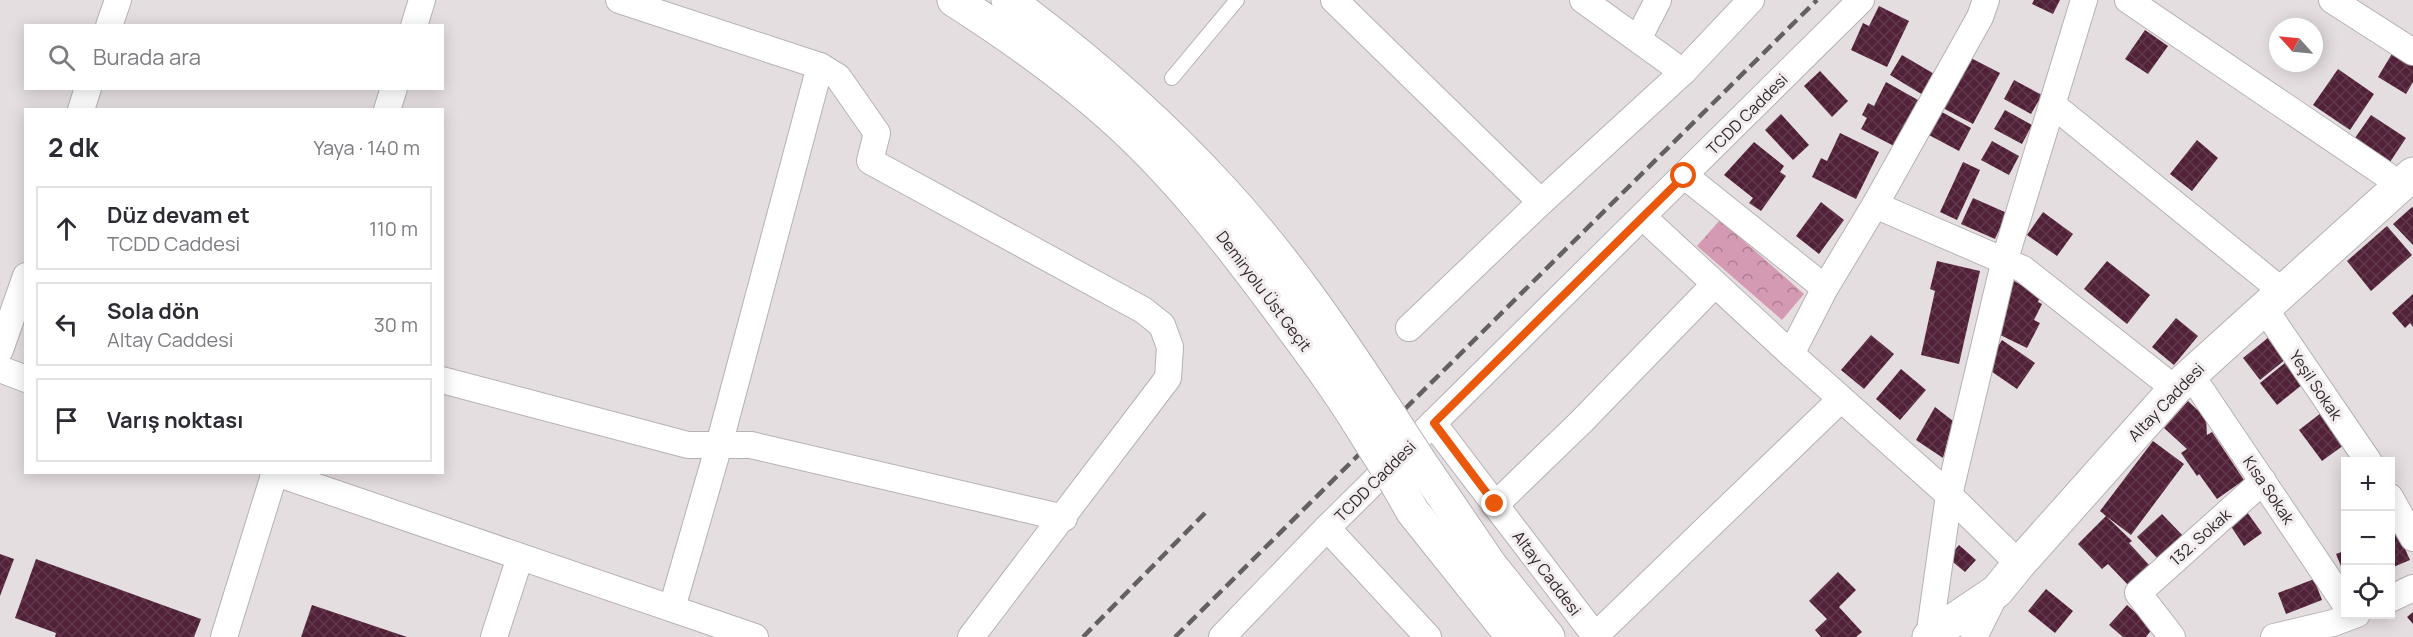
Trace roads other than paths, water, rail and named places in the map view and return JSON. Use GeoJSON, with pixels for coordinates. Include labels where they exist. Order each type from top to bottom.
{"type":"FeatureCollection","features":[{"type":"Feature","properties":{"kind":"main road","name":"Demiryolu Üst Geçit"},"geometry":{"type":"LineString","coordinates":[[954,0],[1017,40],[1111,116],[1151,155],[1203,212],[1264,290],[1374,419],[1420,462],[1491,566],[1548,637]]}},
{"type":"Feature","properties":{"kind":"main road","name":"Demiryolu Üst Geçit"},"geometry":{"type":"LineString","coordinates":[[1008,0],[1068,43],[1143,110],[1223,190],[1286,267],[1374,419],[1397,484],[1413,512],[1513,637]]}},
{"type":"Feature","properties":{"kind":"main road","name":"Altay Caddesi"},"geometry":{"type":"LineString","coordinates":[[1928,637],[1997,591],[2183,382],[2407,179]]}},
{"type":"Feature","properties":{"kind":"street"},"geometry":{"type":"LineString","coordinates":[[110,24],[118,0]]}},
{"type":"Feature","properties":{"kind":"street"},"geometry":{"type":"LineString","coordinates":[[415,24],[422,0]]}},
{"type":"Feature","properties":{"kind":"street"},"geometry":{"type":"LineString","coordinates":[[619,0],[820,66],[838,77],[877,133],[870,161],[1143,310],[1162,325],[1170,347],[1168,378],[1064,518],[971,637]]}},
{"type":"Feature","properties":{"kind":"street"},"geometry":{"type":"LineString","coordinates":[[1334,0],[1541,202]]}},
{"type":"Feature","properties":{"kind":"street"},"geometry":{"type":"LineString","coordinates":[[1584,0],[1683,72]]}},
{"type":"Feature","properties":{"kind":"street"},"geometry":{"type":"LineString","coordinates":[[1638,39],[1658,0]]}},
{"type":"Feature","properties":{"kind":"street"},"geometry":{"type":"LineString","coordinates":[[1409,328],[1541,202],[1683,72],[1751,0]]}},
{"type":"Feature","properties":{"kind":"street","name":"TCDD Caddesi"},"geometry":{"type":"LineString","coordinates":[[1428,637],[1328,528],[1862,0]]}},
{"type":"Feature","properties":{"kind":"street"},"geometry":{"type":"LineString","coordinates":[[1791,354],[1825,288],[1875,205],[1980,17],[1986,0]]}},
{"type":"Feature","properties":{"kind":"street"},"geometry":{"type":"LineString","coordinates":[[1928,637],[1949,495],[2005,259],[2054,105],[2084,0]]}},
{"type":"Feature","properties":{"kind":"street"},"geometry":{"type":"LineString","coordinates":[[2128,0],[2407,179]]}},
{"type":"Feature","properties":{"kind":"street"},"geometry":{"type":"LineString","coordinates":[[2332,0],[2413,52]]}},
{"type":"Feature","properties":{"kind":"street"},"geometry":{"type":"LineString","coordinates":[[672,608],[719,445],[820,66]]}},
{"type":"Feature","properties":{"kind":"street"},"geometry":{"type":"LineString","coordinates":[[82,108],[87,90]]}},
{"type":"Feature","properties":{"kind":"street"},"geometry":{"type":"LineString","coordinates":[[388,108],[393,90]]}},
{"type":"Feature","properties":{"kind":"street","name":"Yeşil Sokak"},"geometry":{"type":"LineString","coordinates":[[2054,105],[2273,300],[2366,457]]}},
{"type":"Feature","properties":{"kind":"street"},"geometry":{"type":"LineString","coordinates":[[1684,176],[1825,288]]}},
{"type":"Feature","properties":{"kind":"street","name":"Kısa Sokak"},"geometry":{"type":"LineString","coordinates":[[1875,205],[2023,268],[2183,382],[2263,481],[2341,607]]}},
{"type":"Feature","properties":{"kind":"street"},"geometry":{"type":"LineString","coordinates":[[1643,217],[1791,354],[1949,495],[2019,564]]}},
{"type":"Feature","properties":{"kind":"street"},"geometry":{"type":"LineString","coordinates":[[0,351],[24,282]]}},
{"type":"Feature","properties":{"kind":"street"},"geometry":{"type":"LineString","coordinates":[[1495,504],[1581,422],[1715,284]]}},
{"type":"Feature","properties":{"kind":"street"},"geometry":{"type":"LineString","coordinates":[[0,369],[24,378]]}},
{"type":"Feature","properties":{"kind":"street"},"geometry":{"type":"LineString","coordinates":[[444,381],[688,445],[751,445],[1064,518]]}},
{"type":"Feature","properties":{"kind":"street"},"geometry":{"type":"LineString","coordinates":[[1595,637],[1841,399]]}},
{"type":"Feature","properties":{"kind":"street","name":"Altay Caddesi"},"geometry":{"type":"LineString","coordinates":[[1434,423],[1595,637]]}},
{"type":"Feature","properties":{"kind":"street"},"geometry":{"type":"LineString","coordinates":[[224,637],[274,474]]}},
{"type":"Feature","properties":{"kind":"street"},"geometry":{"type":"LineString","coordinates":[[277,474],[755,637]]}},
{"type":"Feature","properties":{"kind":"street","name":"132. Sokak"},"geometry":{"type":"LineString","coordinates":[[2172,637],[2138,593],[2263,481]]}},
{"type":"Feature","properties":{"kind":"street"},"geometry":{"type":"LineString","coordinates":[[2395,504],[2413,538]]}},
{"type":"Feature","properties":{"kind":"street"},"geometry":{"type":"LineString","coordinates":[[1222,637],[1328,528]]}},
{"type":"Feature","properties":{"kind":"street"},"geometry":{"type":"LineString","coordinates":[[494,637],[520,557]]}},
{"type":"Feature","properties":{"kind":"street"},"geometry":{"type":"LineString","coordinates":[[2395,596],[2413,588]]}},
{"type":"Feature","properties":{"kind":"street"},"geometry":{"type":"LineString","coordinates":[[1974,637],[1997,591]]}},
{"type":"Feature","properties":{"kind":"street"},"geometry":{"type":"LineString","coordinates":[[2274,637],[2344,619]]}},
{"type":"Feature","properties":{"kind":"lane"},"geometry":{"type":"LineString","coordinates":[[1172,78],[1236,0]]}},
{"type":"Feature","properties":{"kind":"railway"},"geometry":{"type":"LineString","coordinates":[[1175,637],[1817,0]]}},
{"type":"Feature","properties":{"kind":"railway"},"geometry":{"type":"LineString","coordinates":[[1083,637],[1208,510]]}}]}
